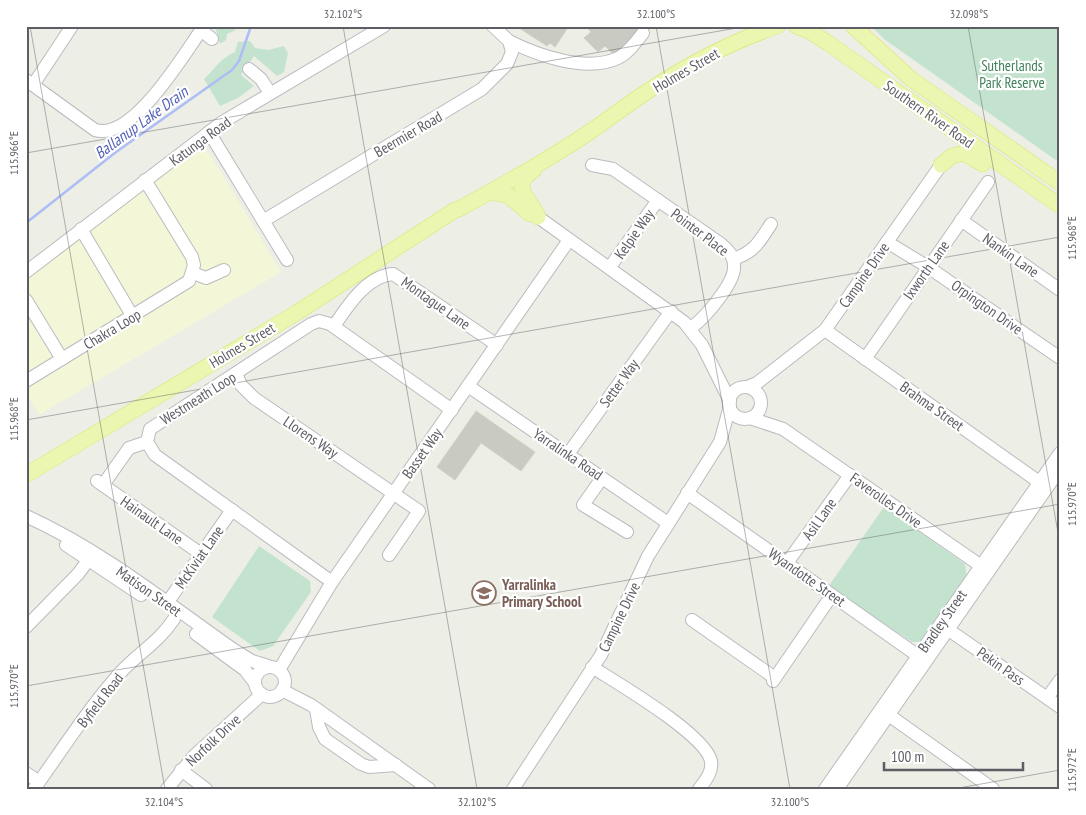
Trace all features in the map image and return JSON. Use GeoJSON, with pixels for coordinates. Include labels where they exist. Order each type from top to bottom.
{"type":"FeatureCollection","features":[{"type":"Feature","properties":{"kind":"main road","name":"Holmes Street"},"geometry":{"type":"LineString","coordinates":[[26,475],[298,312],[455,210],[490,192],[696,63],[755,31],[778,26]]}},
{"type":"Feature","properties":{"kind":"main road","name":"Southern River Road"},"geometry":{"type":"LineString","coordinates":[[796,26],[810,31],[828,42],[1033,189],[1060,206]]}},
{"type":"Feature","properties":{"kind":"main road","name":"Southern River Road"},"geometry":{"type":"LineString","coordinates":[[853,26],[911,79],[1060,183]]}},
{"type":"Feature","properties":{"kind":"main road","name":"Holmes Street"},"geometry":{"type":"LineString","coordinates":[[455,210],[457,206],[495,181],[614,110],[623,107]]}},
{"type":"Feature","properties":{"kind":"main road"},"geometry":{"type":"LineString","coordinates":[[538,217],[524,196],[523,188],[526,176],[581,143],[594,128]]}},
{"type":"Feature","properties":{"kind":"main road"},"geometry":{"type":"LineString","coordinates":[[941,166],[952,156],[964,153],[1021,190],[1033,189]]}},
{"type":"Feature","properties":{"kind":"main road"},"geometry":{"type":"LineString","coordinates":[[490,192],[509,196],[526,212],[538,217]]}},
{"type":"Feature","properties":{"kind":"street"},"geometry":{"type":"LineString","coordinates":[[72,26],[30,82],[95,130],[100,131],[116,128],[125,123],[151,100],[202,28],[212,38]]}},
{"type":"Feature","properties":{"kind":"street"},"geometry":{"type":"LineString","coordinates":[[357,26],[364,38]]}},
{"type":"Feature","properties":{"kind":"street","name":"Katunga Road"},"geometry":{"type":"LineString","coordinates":[[26,272],[209,132],[270,93],[384,26]]}},
{"type":"Feature","properties":{"kind":"street"},"geometry":{"type":"LineString","coordinates":[[493,26],[509,41],[527,50],[557,60],[598,63],[618,58],[633,46],[642,33]]}},
{"type":"Feature","properties":{"kind":"street","name":"Beermier Road"},"geometry":{"type":"LineString","coordinates":[[263,221],[472,97],[507,64],[512,52],[509,41]]}},
{"type":"Feature","properties":{"kind":"street"},"geometry":{"type":"LineString","coordinates":[[249,69],[261,79],[270,93]]}},
{"type":"Feature","properties":{"kind":"street"},"geometry":{"type":"LineString","coordinates":[[209,132],[287,260]]}},
{"type":"Feature","properties":{"kind":"street","name":"Pointer Place"},"geometry":{"type":"LineString","coordinates":[[592,165],[613,169],[721,244],[733,259],[732,278],[704,317],[690,328]]}},
{"type":"Feature","properties":{"kind":"street","name":"Campine Drive"},"geometry":{"type":"LineString","coordinates":[[744,387],[757,383],[825,330],[941,166]]}},
{"type":"Feature","properties":{"kind":"street"},"geometry":{"type":"LineString","coordinates":[[145,180],[192,257],[193,273],[206,278],[224,270]]}},
{"type":"Feature","properties":{"kind":"street","name":"Ixworth Lane"},"geometry":{"type":"LineString","coordinates":[[865,359],[988,182]]}},
{"type":"Feature","properties":{"kind":"street","name":"Kelpie Way"},"geometry":{"type":"LineString","coordinates":[[610,267],[658,200]]}},
{"type":"Feature","properties":{"kind":"street"},"geometry":{"type":"LineString","coordinates":[[538,217],[671,311],[690,328],[714,366],[735,415],[747,418],[759,412],[761,401],[756,391],[744,387],[714,366]]}},
{"type":"Feature","properties":{"kind":"street","name":"Nankin Lane"},"geometry":{"type":"LineString","coordinates":[[961,220],[1060,290]]}},
{"type":"Feature","properties":{"kind":"street"},"geometry":{"type":"LineString","coordinates":[[733,259],[751,251],[771,224]]}},
{"type":"Feature","properties":{"kind":"street"},"geometry":{"type":"LineString","coordinates":[[81,229],[133,317]]}},
{"type":"Feature","properties":{"kind":"street","name":"Basset Way"},"geometry":{"type":"LineString","coordinates":[[275,668],[332,582],[569,240]]}},
{"type":"Feature","properties":{"kind":"street","name":"Orpington Drive"},"geometry":{"type":"LineString","coordinates":[[887,242],[928,267],[1060,358]]}},
{"type":"Feature","properties":{"kind":"street","name":"Chakra Loop"},"geometry":{"type":"LineString","coordinates":[[26,381],[183,286],[189,281],[193,273]]}},
{"type":"Feature","properties":{"kind":"street","name":"Montague Lane"},"geometry":{"type":"LineString","coordinates":[[334,326],[357,294],[384,277],[393,274],[497,345]]}},
{"type":"Feature","properties":{"kind":"street"},"geometry":{"type":"LineString","coordinates":[[26,300],[62,359]]}},
{"type":"Feature","properties":{"kind":"street","name":"Setter Way"},"geometry":{"type":"LineString","coordinates":[[568,454],[671,311]]}},
{"type":"Feature","properties":{"kind":"street","name":"Westmeath Loop"},"geometry":{"type":"LineString","coordinates":[[147,442],[150,429],[157,423],[236,374],[310,324],[323,322],[334,326]]}},
{"type":"Feature","properties":{"kind":"street"},"geometry":{"type":"LineString","coordinates":[[334,326],[452,410]]}},
{"type":"Feature","properties":{"kind":"street","name":"Brahma Street"},"geometry":{"type":"LineString","coordinates":[[825,330],[1039,482]]}},
{"type":"Feature","properties":{"kind":"street","name":"Campine Drive"},"geometry":{"type":"LineString","coordinates":[[761,401],[773,370]]}},
{"type":"Feature","properties":{"kind":"street","name":"Llorens Way"},"geometry":{"type":"LineString","coordinates":[[236,374],[241,385],[254,398],[419,511],[388,555]]}},
{"type":"Feature","properties":{"kind":"street","name":"Yarralinka Road"},"geometry":{"type":"LineString","coordinates":[[468,386],[668,523]]}},
{"type":"Feature","properties":{"kind":"street"},"geometry":{"type":"LineString","coordinates":[[730,404],[734,392],[744,387]]}},
{"type":"Feature","properties":{"kind":"street","name":"Faverolles Drive"},"geometry":{"type":"LineString","coordinates":[[761,401],[783,429],[985,569]]}},
{"type":"Feature","properties":{"kind":"street","name":"Campine Drive"},"geometry":{"type":"LineString","coordinates":[[720,442],[730,404]]}},
{"type":"Feature","properties":{"kind":"street","name":"Campine Drive"},"geometry":{"type":"LineString","coordinates":[[513,789],[601,655],[648,556],[668,523],[720,442],[747,418]]}},
{"type":"Feature","properties":{"kind":"street","name":"Faverolles Drive"},"geometry":{"type":"LineString","coordinates":[[747,418],[783,429]]}},
{"type":"Feature","properties":{"kind":"street"},"geometry":{"type":"LineString","coordinates":[[147,442],[155,455],[332,582]]}},
{"type":"Feature","properties":{"kind":"street","name":"Hainault Lane"},"geometry":{"type":"LineString","coordinates":[[147,442],[129,448],[100,483],[201,554]]}},
{"type":"Feature","properties":{"kind":"street","name":"Bradley Street"},"geometry":{"type":"LineString","coordinates":[[837,789],[885,712],[985,569],[1039,482],[1060,453]]}},
{"type":"Feature","properties":{"kind":"street","name":"Bradley Street"},"geometry":{"type":"LineString","coordinates":[[985,569],[1060,469]]}},
{"type":"Feature","properties":{"kind":"street","name":"Asil Lane"},"geometry":{"type":"LineString","coordinates":[[788,563],[850,475]]}},
{"type":"Feature","properties":{"kind":"street"},"geometry":{"type":"LineString","coordinates":[[602,478],[583,504],[626,532]]}},
{"type":"Feature","properties":{"kind":"street","name":"Wyandotte Street"},"geometry":{"type":"LineString","coordinates":[[687,493],[922,659]]}},
{"type":"Feature","properties":{"kind":"street","name":"McKiviat Lane"},"geometry":{"type":"LineString","coordinates":[[167,603],[232,510]]}},
{"type":"Feature","properties":{"kind":"street","name":"Matison Street"},"geometry":{"type":"LineString","coordinates":[[26,516],[57,530],[174,619],[231,659],[245,670],[258,689]]}},
{"type":"Feature","properties":{"kind":"street","name":"Matison Street"},"geometry":{"type":"LineString","coordinates":[[26,524],[54,536],[167,603],[252,661],[275,668]]}},
{"type":"Feature","properties":{"kind":"street"},"geometry":{"type":"LineString","coordinates":[[26,627],[91,557]]}},
{"type":"Feature","properties":{"kind":"street"},"geometry":{"type":"LineString","coordinates":[[692,620],[774,680],[832,595]]}},
{"type":"Feature","properties":{"kind":"street","name":"Byfield Road"},"geometry":{"type":"LineString","coordinates":[[37,786],[89,711],[121,672],[161,637],[174,619]]}},
{"type":"Feature","properties":{"kind":"street","name":"Pekin Pass"},"geometry":{"type":"LineString","coordinates":[[945,628],[1060,707]]}},
{"type":"Feature","properties":{"kind":"street"},"geometry":{"type":"LineString","coordinates":[[266,667],[275,668],[285,682],[282,690],[272,697],[258,689],[257,673],[266,667]]}},
{"type":"Feature","properties":{"kind":"street"},"geometry":{"type":"LineString","coordinates":[[592,667],[672,718],[708,754],[710,771],[699,789]]}},
{"type":"Feature","properties":{"kind":"street"},"geometry":{"type":"LineString","coordinates":[[1047,698],[1060,680]]}},
{"type":"Feature","properties":{"kind":"street","name":"Norfolk Drive"},"geometry":{"type":"LineString","coordinates":[[167,789],[182,770],[258,689]]}},
{"type":"Feature","properties":{"kind":"street"},"geometry":{"type":"LineString","coordinates":[[282,690],[316,709],[429,789]]}},
{"type":"Feature","properties":{"kind":"street"},"geometry":{"type":"LineString","coordinates":[[316,709],[319,727],[325,738],[339,749],[369,767],[384,764],[396,766]]}},
{"type":"Feature","properties":{"kind":"street"},"geometry":{"type":"LineString","coordinates":[[885,712],[993,789]]}},
{"type":"Feature","properties":{"kind":"street","name":"Bradley Street"},"geometry":{"type":"LineString","coordinates":[[825,789],[885,712]]}},
{"type":"Feature","properties":{"kind":"street"},"geometry":{"type":"LineString","coordinates":[[182,770],[206,789]]}},
{"type":"Feature","properties":{"kind":"street"},"geometry":{"type":"LineString","coordinates":[[26,773],[37,786]]}},
{"type":"Feature","properties":{"kind":"green space"},"geometry":{"type":"Polygon","coordinates":[[[215,26],[237,26],[234,31],[227,34],[226,40],[220,44],[215,26]]]}},
{"type":"Feature","properties":{"kind":"green space","name":"Sutherlands Park Reserve"},"geometry":{"type":"Polygon","coordinates":[[[871,26],[1060,26],[1060,163],[884,39],[871,26]]]}},
{"type":"Feature","properties":{"kind":"green space"},"geometry":{"type":"Polygon","coordinates":[[[250,41],[255,48],[268,50],[284,46],[288,53],[284,72],[277,76],[254,56],[241,75],[254,86],[238,98],[220,106],[204,79],[221,61],[235,52],[238,42],[250,41]]]}},
{"type":"Feature","properties":{"kind":"green space"},"geometry":{"type":"Polygon","coordinates":[[[884,507],[965,564],[967,579],[920,642],[912,642],[828,587],[884,507]]]}},
{"type":"Feature","properties":{"kind":"green space"},"geometry":{"type":"Polygon","coordinates":[[[259,546],[310,581],[311,592],[273,646],[260,651],[212,617],[259,546]]]}},
{"type":"Feature","properties":{"kind":"sand"},"geometry":{"type":"Polygon","coordinates":[[[199,136],[281,272],[39,415],[26,393],[26,270],[199,136]]]}},
{"type":"Feature","properties":{"kind":"building"},"geometry":{"type":"Polygon","coordinates":[[[516,26],[569,26],[555,47],[550,43],[547,46],[516,26]]]}},
{"type":"Feature","properties":{"kind":"building"},"geometry":{"type":"Polygon","coordinates":[[[586,26],[642,26],[614,55],[605,46],[598,52],[584,38],[591,32],[586,26]]]}},
{"type":"Feature","properties":{"kind":"building"},"geometry":{"type":"Polygon","coordinates":[[[476,411],[535,452],[521,471],[481,443],[455,480],[437,467],[476,411]]]}},
{"type":"Feature","properties":{"kind":"waterway","name":"Ballanup Lake Drain"},"geometry":{"type":"LineString","coordinates":[[26,223],[116,152],[232,70],[239,61],[251,26]]}},
{"type":"Feature","properties":{"kind":"place","name":"Yarralinka Primary School"},"geometry":{"type":"Point","coordinates":[484,593]}}]}
